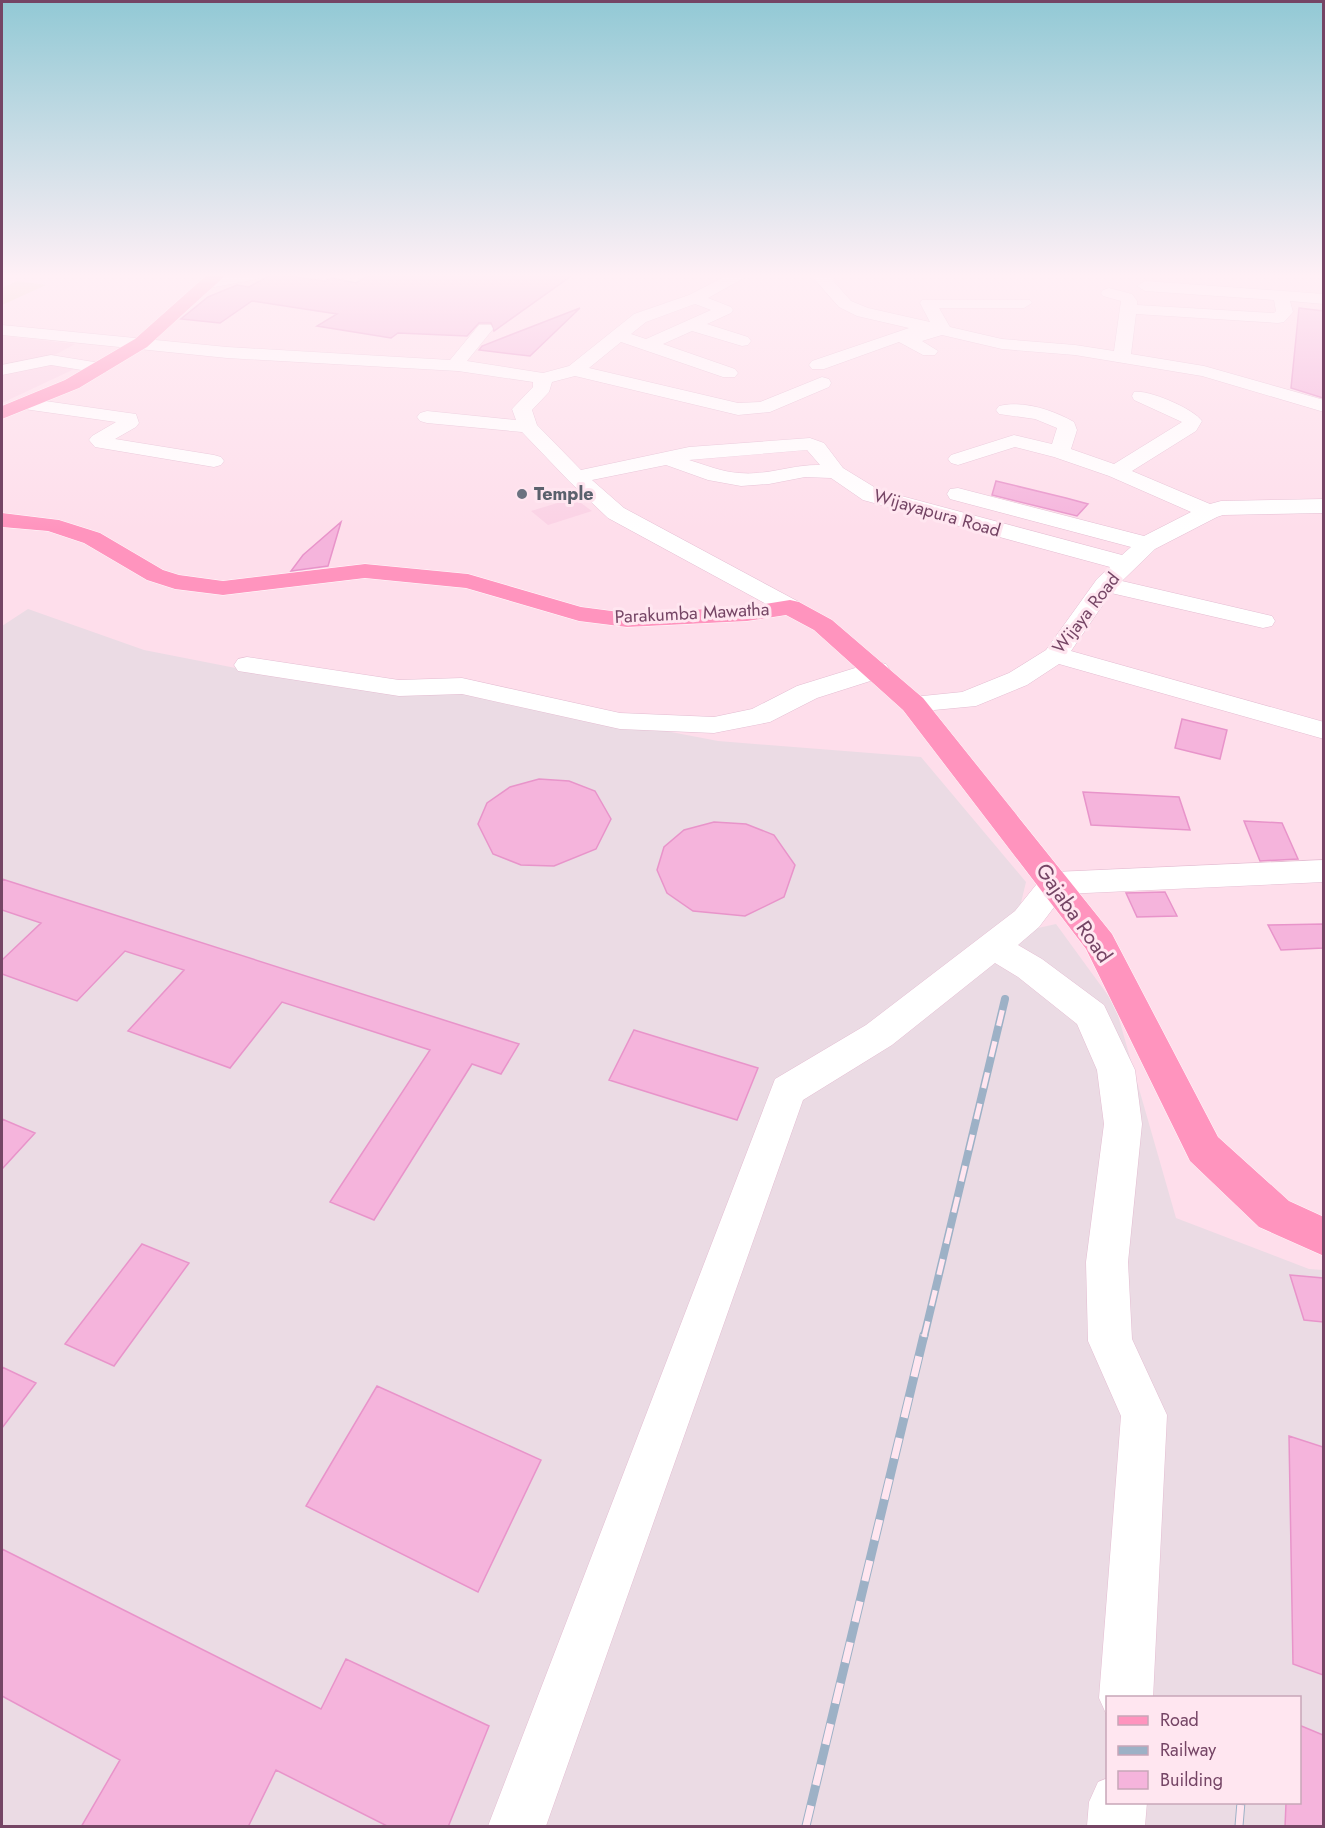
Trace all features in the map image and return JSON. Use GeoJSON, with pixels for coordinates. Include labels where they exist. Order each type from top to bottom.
{"type":"FeatureCollection","features":[{"type":"Feature","properties":{"kind":"main road"},"geometry":{"type":"LineString","coordinates":[[2,413],[72,384],[114,359]]}},
{"type":"Feature","properties":{"kind":"main road","name":"Parakumba Mawatha"},"geometry":{"type":"LineString","coordinates":[[2,520],[51,525],[92,538],[155,575],[176,582],[223,588],[365,571],[468,581],[579,615],[627,620],[747,614],[790,607]]}},
{"type":"Feature","properties":{"kind":"main road","name":"Gajaba Road"},"geometry":{"type":"LineString","coordinates":[[790,607],[824,625],[913,704],[1055,884],[1100,943],[1204,1149],[1274,1214],[1323,1237]]}},
{"type":"Feature","properties":{"kind":"street"},"geometry":{"type":"LineString","coordinates":[[18,359],[51,360],[100,368]]}},
{"type":"Feature","properties":{"kind":"street"},"geometry":{"type":"LineString","coordinates":[[323,359],[516,372],[543,379],[575,370],[588,359]]}},
{"type":"Feature","properties":{"kind":"street"},"geometry":{"type":"LineString","coordinates":[[453,367],[459,359]]}},
{"type":"Feature","properties":{"kind":"street"},"geometry":{"type":"LineString","coordinates":[[689,359],[729,373]]}},
{"type":"Feature","properties":{"kind":"street"},"geometry":{"type":"LineString","coordinates":[[818,365],[837,359]]}},
{"type":"Feature","properties":{"kind":"street"},"geometry":{"type":"LineString","coordinates":[[1130,359],[1204,371],[1323,406]]}},
{"type":"Feature","properties":{"kind":"street"},"geometry":{"type":"LineString","coordinates":[[575,370],[738,409],[763,408],[822,383]]}},
{"type":"Feature","properties":{"kind":"street"},"geometry":{"type":"LineString","coordinates":[[543,379],[542,388],[522,409],[528,427],[576,477],[616,513],[790,607]]}},
{"type":"Feature","properties":{"kind":"street"},"geometry":{"type":"LineString","coordinates":[[1116,472],[1189,427],[1192,422],[1188,417],[1141,396]]}},
{"type":"Feature","properties":{"kind":"street"},"geometry":{"type":"LineString","coordinates":[[24,404],[129,418],[129,423],[99,440],[102,443],[214,460]]}},
{"type":"Feature","properties":{"kind":"street"},"geometry":{"type":"LineString","coordinates":[[1006,410],[1031,411],[1054,418],[1066,426],[1066,434],[1060,445],[1061,453]]}},
{"type":"Feature","properties":{"kind":"street"},"geometry":{"type":"LineString","coordinates":[[427,417],[528,427]]}},
{"type":"Feature","properties":{"kind":"street"},"geometry":{"type":"LineString","coordinates":[[958,459],[1014,441],[1061,453],[1116,472],[1209,513]]}},
{"type":"Feature","properties":{"kind":"street"},"geometry":{"type":"LineString","coordinates":[[576,477],[689,453],[810,444],[817,447],[836,472]]}},
{"type":"Feature","properties":{"kind":"street"},"geometry":{"type":"LineString","coordinates":[[668,459],[715,476],[741,480],[769,478],[805,471],[836,472]]}},
{"type":"Feature","properties":{"kind":"street","name":"Wijayapura Road"},"geometry":{"type":"LineString","coordinates":[[836,472],[871,495],[1126,564]]}},
{"type":"Feature","properties":{"kind":"street"},"geometry":{"type":"LineString","coordinates":[[958,494],[1147,544]]}},
{"type":"Feature","properties":{"kind":"street","name":"Wijaya Road"},"geometry":{"type":"LineString","coordinates":[[913,704],[966,700],[1018,679],[1055,655],[1105,584],[1147,544],[1209,513],[1221,508],[1323,506]]}},
{"type":"Feature","properties":{"kind":"street"},"geometry":{"type":"LineString","coordinates":[[1105,584],[1263,621]]}},
{"type":"Feature","properties":{"kind":"street"},"geometry":{"type":"LineString","coordinates":[[1055,655],[1323,731]]}},
{"type":"Feature","properties":{"kind":"street"},"geometry":{"type":"LineString","coordinates":[[247,665],[399,688],[462,686],[620,721],[714,725],[760,716],[807,692],[877,670]]}},
{"type":"Feature","properties":{"kind":"street"},"geometry":{"type":"LineString","coordinates":[[517,1827],[788,1090],[879,1035],[1027,919],[1055,884],[1323,871]]}},
{"type":"Feature","properties":{"kind":"street"},"geometry":{"type":"LineString","coordinates":[[994,946],[1030,968],[1091,1015],[1116,1070],[1123,1124],[1107,1262],[1110,1341],[1144,1415],[1126,1696]]}},
{"type":"Feature","properties":{"kind":"street"},"geometry":{"type":"LineString","coordinates":[[1116,1827],[1118,1804]]}},
{"type":"Feature","properties":{"kind":"shaded area"},"geometry":{"type":"Polygon","coordinates":[[[2,359],[62,359],[85,364],[2,403],[2,359]]]}},
{"type":"Feature","properties":{"kind":"shaded area"},"geometry":{"type":"Polygon","coordinates":[[[574,498],[592,511],[548,525],[531,511],[574,498]]]}},
{"type":"Feature","properties":{"kind":"shaded area"},"geometry":{"type":"Polygon","coordinates":[[[28,609],[144,650],[251,671],[452,690],[718,741],[921,757],[1026,882],[1018,915],[1038,928],[1056,924],[1115,1005],[1176,1218],[1309,1269],[1323,1270],[1323,1826],[2,1826],[2,626],[28,609]]]}},
{"type":"Feature","properties":{"kind":"building"},"geometry":{"type":"Polygon","coordinates":[[[1294,359],[1323,359],[1323,398],[1291,388],[1294,359]]]}},
{"type":"Feature","properties":{"kind":"building"},"geometry":{"type":"Polygon","coordinates":[[[996,481],[1088,504],[1077,516],[992,495],[996,481]]]}},
{"type":"Feature","properties":{"kind":"building"},"geometry":{"type":"Polygon","coordinates":[[[341,522],[328,566],[291,571],[303,555],[341,522]]]}},
{"type":"Feature","properties":{"kind":"building"},"geometry":{"type":"Polygon","coordinates":[[[1182,719],[1227,730],[1220,759],[1175,748],[1182,719]]]}},
{"type":"Feature","properties":{"kind":"building"},"geometry":{"type":"Polygon","coordinates":[[[539,779],[569,781],[595,791],[611,819],[596,849],[554,866],[521,865],[493,854],[478,824],[487,803],[510,787],[539,779]]]}},
{"type":"Feature","properties":{"kind":"building"},"geometry":{"type":"Polygon","coordinates":[[[1083,792],[1179,797],[1190,830],[1091,825],[1083,792]]]}},
{"type":"Feature","properties":{"kind":"building"},"geometry":{"type":"Polygon","coordinates":[[[1244,821],[1282,823],[1298,859],[1260,861],[1244,821]]]}},
{"type":"Feature","properties":{"kind":"building"},"geometry":{"type":"Polygon","coordinates":[[[714,822],[746,824],[774,835],[795,865],[784,897],[745,916],[693,911],[667,893],[657,870],[664,847],[684,830],[714,822]]]}},
{"type":"Feature","properties":{"kind":"building"},"geometry":{"type":"Polygon","coordinates":[[[2,879],[519,1044],[501,1074],[472,1064],[374,1220],[330,1202],[430,1050],[282,1002],[230,1068],[128,1031],[184,970],[125,951],[77,1001],[2,974],[2,960],[41,923],[2,910],[2,879]]]}},
{"type":"Feature","properties":{"kind":"building"},"geometry":{"type":"Polygon","coordinates":[[[1165,892],[1177,916],[1137,917],[1126,893],[1165,892]]]}},
{"type":"Feature","properties":{"kind":"building"},"geometry":{"type":"Polygon","coordinates":[[[1323,924],[1323,948],[1281,950],[1268,925],[1323,924]]]}},
{"type":"Feature","properties":{"kind":"building"},"geometry":{"type":"Polygon","coordinates":[[[634,1030],[758,1068],[737,1120],[609,1080],[634,1030]]]}},
{"type":"Feature","properties":{"kind":"building"},"geometry":{"type":"Polygon","coordinates":[[[2,1119],[35,1133],[2,1169],[2,1119]]]}},
{"type":"Feature","properties":{"kind":"building"},"geometry":{"type":"Polygon","coordinates":[[[142,1244],[189,1263],[114,1366],[65,1344],[142,1244]]]}},
{"type":"Feature","properties":{"kind":"building"},"geometry":{"type":"Polygon","coordinates":[[[1290,1275],[1323,1278],[1323,1322],[1304,1320],[1290,1275]]]}},
{"type":"Feature","properties":{"kind":"building"},"geometry":{"type":"Polygon","coordinates":[[[2,1367],[36,1383],[2,1428],[2,1367]]]}},
{"type":"Feature","properties":{"kind":"building"},"geometry":{"type":"Polygon","coordinates":[[[377,1386],[541,1460],[478,1592],[306,1506],[377,1386]]]}},
{"type":"Feature","properties":{"kind":"building"},"geometry":{"type":"Polygon","coordinates":[[[1289,1436],[1323,1447],[1323,1675],[1293,1664],[1289,1436]]]}},
{"type":"Feature","properties":{"kind":"building"},"geometry":{"type":"Polygon","coordinates":[[[2,1549],[321,1709],[346,1659],[489,1726],[448,1827],[389,1827],[276,1770],[248,1827],[81,1827],[120,1760],[2,1696],[2,1549]]]}},
{"type":"Feature","properties":{"kind":"building"},"geometry":{"type":"Polygon","coordinates":[[[1301,1726],[1323,1735],[1323,1827],[1285,1827],[1286,1804],[1301,1804],[1301,1726]]]}},
{"type":"Feature","properties":{"kind":"railway"},"geometry":{"type":"LineString","coordinates":[[924,1337],[1005,999]]}},
{"type":"Feature","properties":{"kind":"railway"},"geometry":{"type":"LineString","coordinates":[[806,1826],[924,1335]]}},
{"type":"Feature","properties":{"kind":"railway"},"geometry":{"type":"LineString","coordinates":[[1239,1826],[1241,1804]]}},
{"type":"Feature","properties":{"kind":"place","name":"Temple"},"geometry":{"type":"Point","coordinates":[522,494]}}]}
